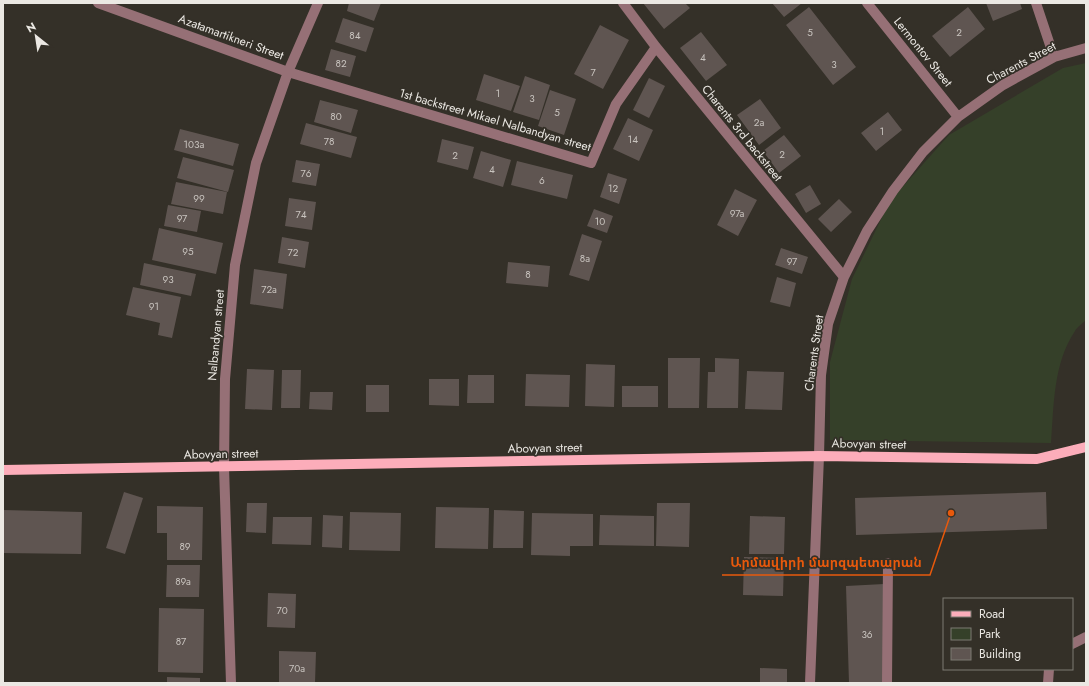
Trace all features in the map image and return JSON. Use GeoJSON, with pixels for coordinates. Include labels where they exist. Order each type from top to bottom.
{"type":"FeatureCollection","features":[{"type":"Feature","properties":{"kind":"main road","name":"Abovyan street"},"geometry":{"type":"LineString","coordinates":[[3,470],[820,456],[1037,460],[1086,448]]}},
{"type":"Feature","properties":{"kind":"street","name":"Azatamartikneri Street"},"geometry":{"type":"LineString","coordinates":[[98,3],[288,72]]}},
{"type":"Feature","properties":{"kind":"street","name":"Nalbandyan street"},"geometry":{"type":"LineString","coordinates":[[231,683],[224,467],[225,379],[235,265],[256,163],[288,72],[318,3]]}},
{"type":"Feature","properties":{"kind":"street","name":"Charents 3rd backstreet"},"geometry":{"type":"LineString","coordinates":[[623,3],[656,47],[844,277]]}},
{"type":"Feature","properties":{"kind":"street","name":"Lermontov Street"},"geometry":{"type":"LineString","coordinates":[[867,3],[958,117]]}},
{"type":"Feature","properties":{"kind":"street"},"geometry":{"type":"LineString","coordinates":[[1036,3],[1054,57]]}},
{"type":"Feature","properties":{"kind":"street","name":"1st backstreet Mikael Nalbandyan street"},"geometry":{"type":"LineString","coordinates":[[288,72],[591,164],[616,104],[656,47]]}},
{"type":"Feature","properties":{"kind":"street","name":"Charents Street"},"geometry":{"type":"LineString","coordinates":[[810,683],[820,456],[821,375],[828,324],[844,277],[866,231],[893,190],[923,152],[958,117],[1002,85],[1054,57],[1086,48]]}},
{"type":"Feature","properties":{"kind":"street"},"geometry":{"type":"LineString","coordinates":[[887,683],[888,563]]}},
{"type":"Feature","properties":{"kind":"street"},"geometry":{"type":"LineString","coordinates":[[1073,644],[1086,637]]}},
{"type":"Feature","properties":{"kind":"street"},"geometry":{"type":"LineString","coordinates":[[1048,683],[1049,670]]}},
{"type":"Feature","properties":{"kind":"green space"},"geometry":{"type":"Polygon","coordinates":[[[1086,63],[1086,320],[1076,330],[1062,357],[1054,400],[1051,443],[830,440],[830,362],[852,279],[890,201],[949,135],[1063,68],[1086,63]]]}},
{"type":"Feature","properties":{"kind":"building"},"geometry":{"type":"Polygon","coordinates":[[[349,3],[381,3],[374,21],[347,11],[349,3]]]}},
{"type":"Feature","properties":{"kind":"building"},"geometry":{"type":"Polygon","coordinates":[[[643,3],[685,3],[690,8],[664,29],[643,3]]]}},
{"type":"Feature","properties":{"kind":"building"},"geometry":{"type":"Polygon","coordinates":[[[772,3],[802,3],[784,17],[772,3]]]}},
{"type":"Feature","properties":{"kind":"building"},"geometry":{"type":"Polygon","coordinates":[[[986,3],[1020,3],[1022,9],[993,21],[986,3]]]}},
{"type":"Feature","properties":{"kind":"building"},"geometry":{"type":"Polygon","coordinates":[[[809,7],[856,67],[833,85],[786,25],[809,7]]]}},
{"type":"Feature","properties":{"kind":"building"},"geometry":{"type":"Polygon","coordinates":[[[968,7],[985,29],[950,57],[932,36],[968,7]]]}},
{"type":"Feature","properties":{"kind":"building"},"geometry":{"type":"Polygon","coordinates":[[[343,18],[374,28],[366,52],[335,42],[343,18]]]}},
{"type":"Feature","properties":{"kind":"building"},"geometry":{"type":"Polygon","coordinates":[[[600,25],[629,40],[603,89],[574,74],[600,25]]]}},
{"type":"Feature","properties":{"kind":"building"},"geometry":{"type":"Polygon","coordinates":[[[701,32],[727,65],[706,81],[680,48],[701,32]]]}},
{"type":"Feature","properties":{"kind":"building"},"geometry":{"type":"Polygon","coordinates":[[[331,49],[356,56],[350,77],[325,70],[331,49]]]}},
{"type":"Feature","properties":{"kind":"building"},"geometry":{"type":"Polygon","coordinates":[[[484,74],[520,86],[511,111],[476,100],[484,74]]]}},
{"type":"Feature","properties":{"kind":"building"},"geometry":{"type":"Polygon","coordinates":[[[525,76],[550,85],[539,120],[513,112],[525,76]]]}},
{"type":"Feature","properties":{"kind":"building"},"geometry":{"type":"Polygon","coordinates":[[[649,78],[665,86],[649,118],[633,110],[649,78]]]}},
{"type":"Feature","properties":{"kind":"building"},"geometry":{"type":"Polygon","coordinates":[[[550,90],[576,99],[564,135],[538,126],[550,90]]]}},
{"type":"Feature","properties":{"kind":"building"},"geometry":{"type":"Polygon","coordinates":[[[760,99],[781,128],[759,145],[737,115],[760,99]]]}},
{"type":"Feature","properties":{"kind":"building"},"geometry":{"type":"Polygon","coordinates":[[[320,100],[358,110],[351,133],[314,122],[320,100]]]}},
{"type":"Feature","properties":{"kind":"building"},"geometry":{"type":"Polygon","coordinates":[[[888,112],[902,130],[876,151],[861,133],[888,112]]]}},
{"type":"Feature","properties":{"kind":"building"},"geometry":{"type":"Polygon","coordinates":[[[628,118],[653,130],[639,161],[613,149],[628,118]]]}},
{"type":"Feature","properties":{"kind":"building"},"geometry":{"type":"Polygon","coordinates":[[[306,123],[357,137],[351,158],[300,144],[306,123]]]}},
{"type":"Feature","properties":{"kind":"building"},"geometry":{"type":"Polygon","coordinates":[[[180,129],[239,144],[233,166],[174,150],[180,129]]]}},
{"type":"Feature","properties":{"kind":"building"},"geometry":{"type":"Polygon","coordinates":[[[784,135],[801,156],[779,173],[763,151],[784,135]]]}},
{"type":"Feature","properties":{"kind":"building"},"geometry":{"type":"Polygon","coordinates":[[[442,139],[474,147],[468,170],[437,162],[442,139]]]}},
{"type":"Feature","properties":{"kind":"building"},"geometry":{"type":"Polygon","coordinates":[[[481,151],[511,160],[503,187],[473,178],[481,151]]]}},
{"type":"Feature","properties":{"kind":"building"},"geometry":{"type":"Polygon","coordinates":[[[183,157],[234,170],[228,192],[177,178],[183,157]]]}},
{"type":"Feature","properties":{"kind":"building"},"geometry":{"type":"Polygon","coordinates":[[[296,160],[320,164],[316,186],[292,182],[296,160]]]}},
{"type":"Feature","properties":{"kind":"building"},"geometry":{"type":"Polygon","coordinates":[[[517,161],[573,175],[567,199],[511,185],[517,161]]]}},
{"type":"Feature","properties":{"kind":"building"},"geometry":{"type":"Polygon","coordinates":[[[608,173],[627,179],[619,204],[600,197],[608,173]]]}},
{"type":"Feature","properties":{"kind":"building"},"geometry":{"type":"Polygon","coordinates":[[[176,182],[227,192],[223,214],[171,204],[176,182]]]}},
{"type":"Feature","properties":{"kind":"building"},"geometry":{"type":"Polygon","coordinates":[[[810,185],[821,204],[806,213],[795,194],[810,185]]]}},
{"type":"Feature","properties":{"kind":"building"},"geometry":{"type":"Polygon","coordinates":[[[735,189],[757,200],[738,236],[717,225],[735,189]]]}},
{"type":"Feature","properties":{"kind":"building"},"geometry":{"type":"Polygon","coordinates":[[[289,198],[316,202],[312,230],[285,226],[289,198]]]}},
{"type":"Feature","properties":{"kind":"building"},"geometry":{"type":"Polygon","coordinates":[[[839,199],[852,212],[831,232],[818,219],[839,199]]]}},
{"type":"Feature","properties":{"kind":"building"},"geometry":{"type":"Polygon","coordinates":[[[168,205],[201,211],[197,232],[164,226],[168,205]]]}},
{"type":"Feature","properties":{"kind":"building"},"geometry":{"type":"Polygon","coordinates":[[[594,209],[613,216],[607,233],[587,226],[594,209]]]}},
{"type":"Feature","properties":{"kind":"building"},"geometry":{"type":"Polygon","coordinates":[[[159,228],[223,243],[216,274],[152,260],[159,228]]]}},
{"type":"Feature","properties":{"kind":"building"},"geometry":{"type":"Polygon","coordinates":[[[582,234],[602,241],[589,281],[569,275],[582,234]]]}},
{"type":"Feature","properties":{"kind":"building"},"geometry":{"type":"Polygon","coordinates":[[[282,237],[309,242],[305,268],[278,263],[282,237]]]}},
{"type":"Feature","properties":{"kind":"building"},"geometry":{"type":"Polygon","coordinates":[[[781,248],[808,257],[802,274],[775,265],[781,248]]]}},
{"type":"Feature","properties":{"kind":"building"},"geometry":{"type":"Polygon","coordinates":[[[508,262],[550,266],[548,287],[506,283],[508,262]]]}},
{"type":"Feature","properties":{"kind":"building"},"geometry":{"type":"Polygon","coordinates":[[[144,263],[196,274],[191,296],[140,285],[144,263]]]}},
{"type":"Feature","properties":{"kind":"building"},"geometry":{"type":"Polygon","coordinates":[[[254,269],[287,274],[283,309],[250,304],[254,269]]]}},
{"type":"Feature","properties":{"kind":"building"},"geometry":{"type":"Polygon","coordinates":[[[777,277],[796,283],[790,307],[770,302],[777,277]]]}},
{"type":"Feature","properties":{"kind":"building"},"geometry":{"type":"Polygon","coordinates":[[[133,287],[181,297],[172,338],[158,335],[160,323],[126,315],[133,287]]]}},
{"type":"Feature","properties":{"kind":"building"},"geometry":{"type":"Polygon","coordinates":[[[668,358],[700,358],[699,408],[668,408],[668,358]]]}},
{"type":"Feature","properties":{"kind":"building"},"geometry":{"type":"Polygon","coordinates":[[[715,358],[739,359],[738,408],[707,408],[708,372],[715,372],[715,358]]]}},
{"type":"Feature","properties":{"kind":"building"},"geometry":{"type":"Polygon","coordinates":[[[586,364],[615,365],[614,407],[585,406],[586,364]]]}},
{"type":"Feature","properties":{"kind":"building"},"geometry":{"type":"Polygon","coordinates":[[[247,369],[274,370],[272,410],[245,409],[247,369]]]}},
{"type":"Feature","properties":{"kind":"building"},"geometry":{"type":"Polygon","coordinates":[[[282,370],[301,370],[300,408],[281,408],[282,370]]]}},
{"type":"Feature","properties":{"kind":"building"},"geometry":{"type":"Polygon","coordinates":[[[747,371],[784,372],[782,410],[745,409],[747,371]]]}},
{"type":"Feature","properties":{"kind":"building"},"geometry":{"type":"Polygon","coordinates":[[[526,374],[570,375],[569,407],[525,406],[526,374]]]}},
{"type":"Feature","properties":{"kind":"building"},"geometry":{"type":"Polygon","coordinates":[[[468,375],[494,375],[494,403],[467,403],[468,375]]]}},
{"type":"Feature","properties":{"kind":"building"},"geometry":{"type":"Polygon","coordinates":[[[429,379],[459,379],[459,406],[429,405],[429,379]]]}},
{"type":"Feature","properties":{"kind":"building"},"geometry":{"type":"Polygon","coordinates":[[[366,385],[389,385],[389,412],[366,412],[366,385]]]}},
{"type":"Feature","properties":{"kind":"building"},"geometry":{"type":"Polygon","coordinates":[[[622,386],[658,386],[658,407],[622,407],[622,386]]]}},
{"type":"Feature","properties":{"kind":"building"},"geometry":{"type":"Polygon","coordinates":[[[310,392],[333,392],[332,410],[309,409],[310,392]]]}},
{"type":"Feature","properties":{"kind":"building"},"geometry":{"type":"Polygon","coordinates":[[[124,492],[143,498],[125,554],[106,548],[124,492]]]}},
{"type":"Feature","properties":{"kind":"building"},"geometry":{"type":"Polygon","coordinates":[[[1046,492],[1047,529],[856,535],[855,498],[1046,492]]]}},
{"type":"Feature","properties":{"kind":"building"},"geometry":{"type":"Polygon","coordinates":[[[247,503],[267,503],[266,533],[246,532],[247,503]]]}},
{"type":"Feature","properties":{"kind":"building"},"geometry":{"type":"Polygon","coordinates":[[[657,503],[690,503],[689,547],[656,546],[657,503]]]}},
{"type":"Feature","properties":{"kind":"building"},"geometry":{"type":"Polygon","coordinates":[[[157,506],[203,507],[202,560],[167,560],[167,533],[157,533],[157,506]]]}},
{"type":"Feature","properties":{"kind":"building"},"geometry":{"type":"Polygon","coordinates":[[[436,507],[489,508],[488,549],[435,548],[436,507]]]}},
{"type":"Feature","properties":{"kind":"building"},"geometry":{"type":"Polygon","coordinates":[[[3,510],[82,512],[81,554],[3,553],[3,510]]]}},
{"type":"Feature","properties":{"kind":"building"},"geometry":{"type":"Polygon","coordinates":[[[494,510],[524,511],[523,548],[493,548],[494,510]]]}},
{"type":"Feature","properties":{"kind":"building"},"geometry":{"type":"Polygon","coordinates":[[[350,512],[401,513],[400,551],[349,550],[350,512]]]}},
{"type":"Feature","properties":{"kind":"building"},"geometry":{"type":"Polygon","coordinates":[[[532,513],[593,514],[593,546],[570,546],[570,556],[531,555],[532,513]]]}},
{"type":"Feature","properties":{"kind":"building"},"geometry":{"type":"Polygon","coordinates":[[[323,515],[343,516],[342,548],[322,547],[323,515]]]}},
{"type":"Feature","properties":{"kind":"building"},"geometry":{"type":"Polygon","coordinates":[[[600,515],[654,516],[654,546],[599,545],[600,515]]]}},
{"type":"Feature","properties":{"kind":"building"},"geometry":{"type":"Polygon","coordinates":[[[750,516],[785,517],[784,554],[749,554],[750,516]]]}},
{"type":"Feature","properties":{"kind":"building"},"geometry":{"type":"Polygon","coordinates":[[[273,517],[312,517],[311,545],[272,544],[273,517]]]}},
{"type":"Feature","properties":{"kind":"building"},"geometry":{"type":"Polygon","coordinates":[[[744,557],[784,558],[783,596],[743,595],[744,557]]]}},
{"type":"Feature","properties":{"kind":"building"},"geometry":{"type":"Polygon","coordinates":[[[167,565],[200,565],[199,597],[166,597],[167,565]]]}},
{"type":"Feature","properties":{"kind":"building"},"geometry":{"type":"Polygon","coordinates":[[[884,584],[887,683],[849,683],[846,586],[884,584]]]}},
{"type":"Feature","properties":{"kind":"building"},"geometry":{"type":"Polygon","coordinates":[[[268,593],[296,594],[295,628],[267,627],[268,593]]]}},
{"type":"Feature","properties":{"kind":"building"},"geometry":{"type":"Polygon","coordinates":[[[159,608],[204,609],[203,673],[158,672],[159,608]]]}},
{"type":"Feature","properties":{"kind":"building"},"geometry":{"type":"Polygon","coordinates":[[[279,651],[316,652],[315,683],[279,683],[279,651]]]}},
{"type":"Feature","properties":{"kind":"building"},"geometry":{"type":"Polygon","coordinates":[[[760,668],[787,669],[787,683],[760,683],[760,668]]]}},
{"type":"Feature","properties":{"kind":"building"},"geometry":{"type":"Polygon","coordinates":[[[167,677],[200,678],[200,683],[167,683],[167,677]]]}},
{"type":"Feature","properties":{"kind":"place","name":"Արմավիրի մարզպետարան"},"geometry":{"type":"Point","coordinates":[951,513]}}]}
